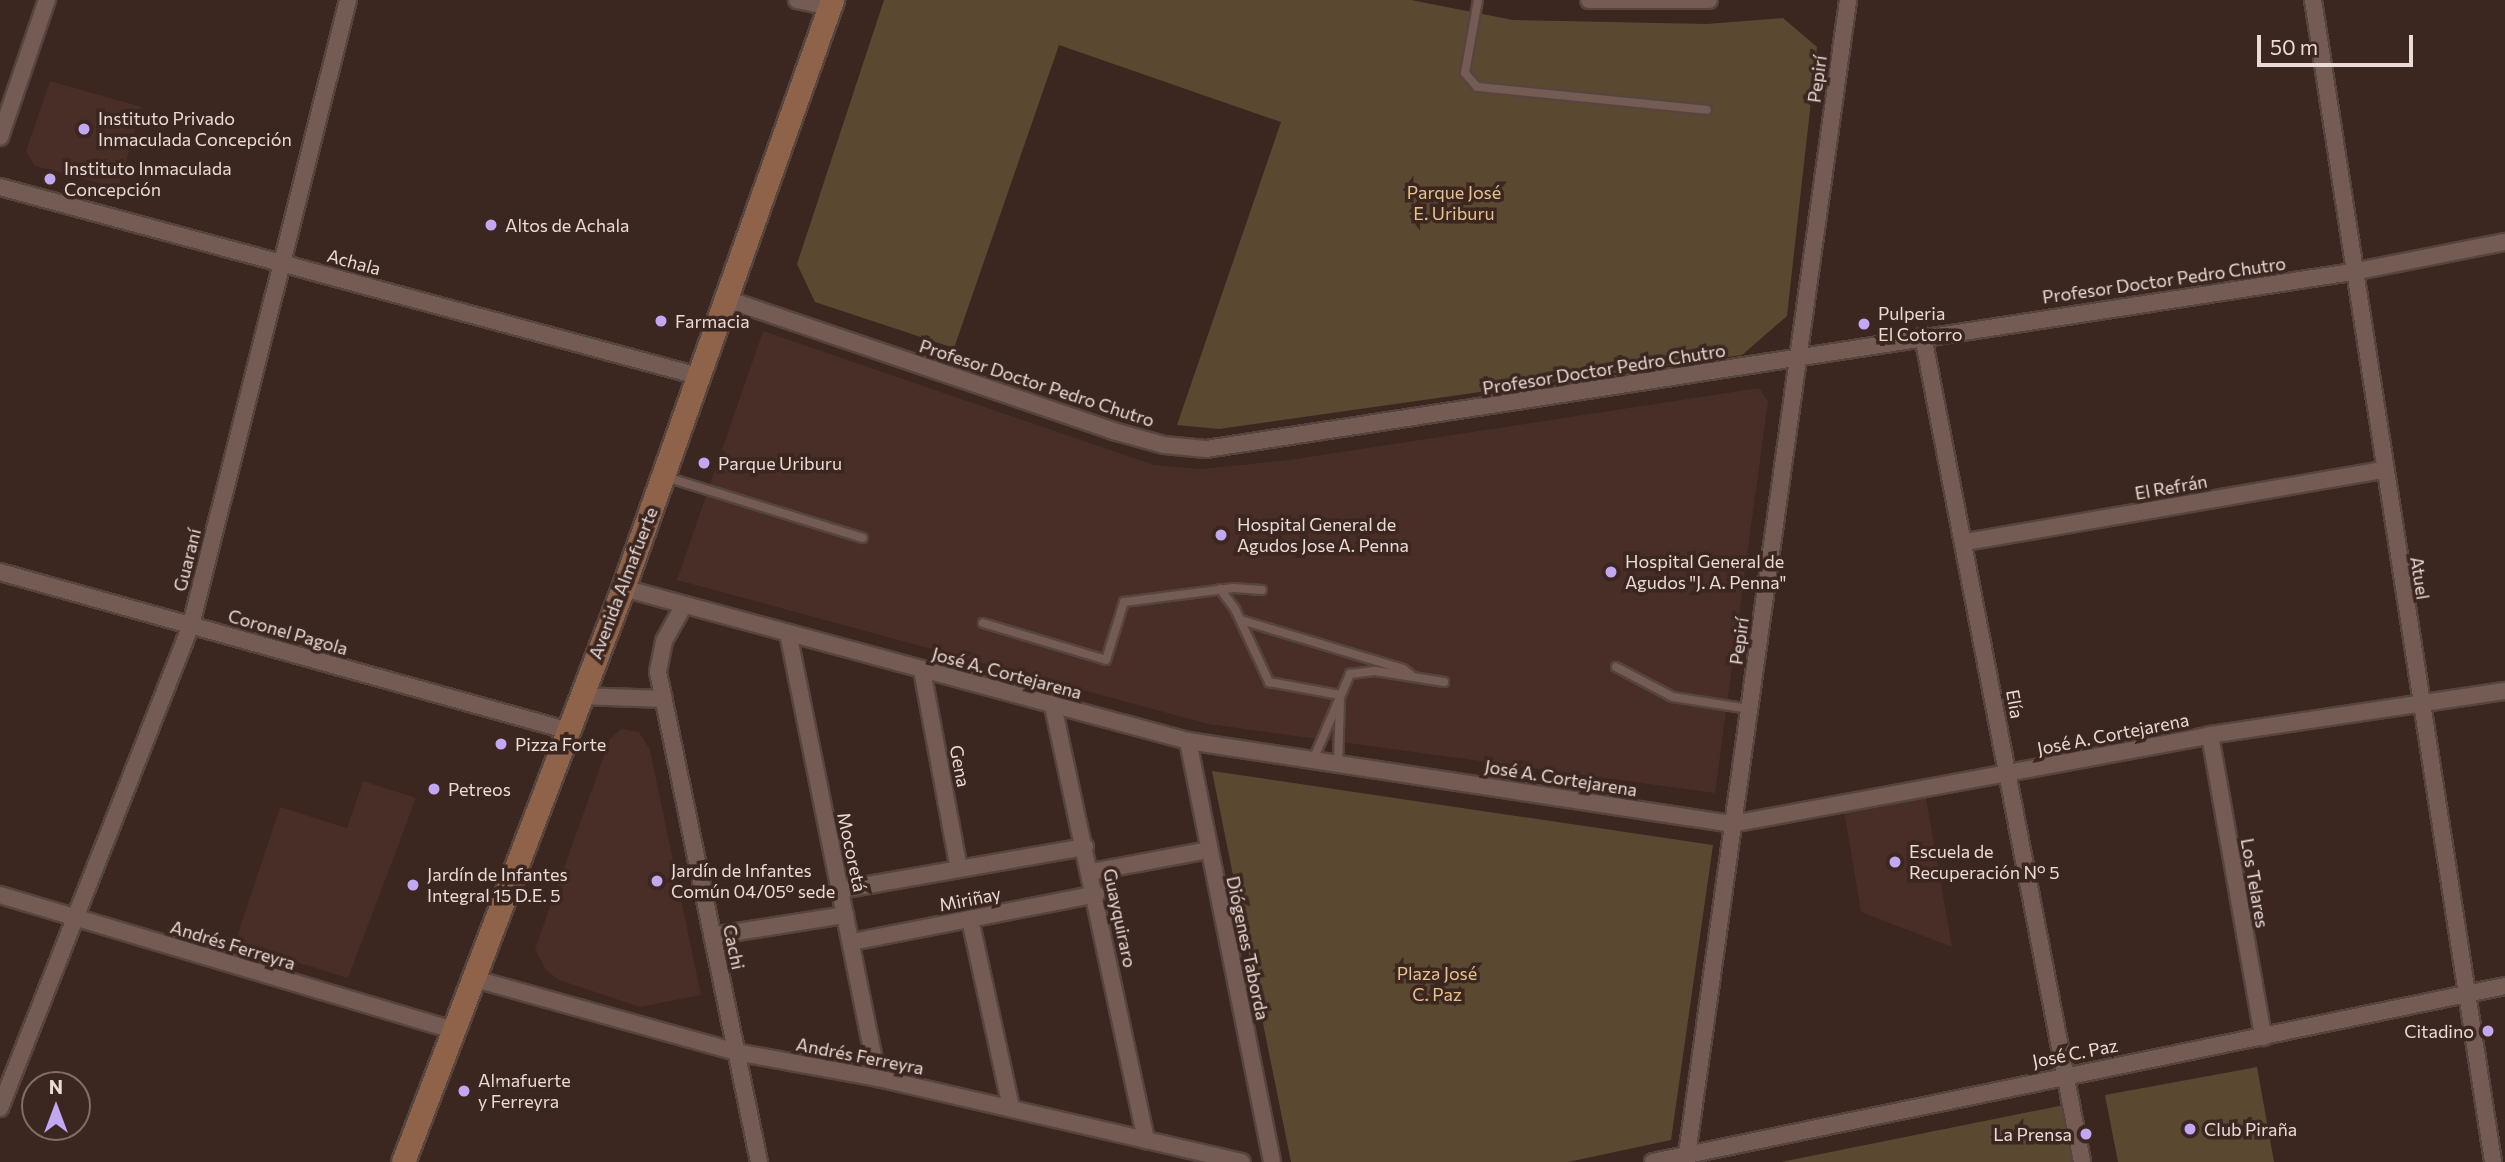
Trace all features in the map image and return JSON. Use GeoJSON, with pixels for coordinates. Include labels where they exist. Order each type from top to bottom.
{"type":"FeatureCollection","features":[{"type":"Feature","properties":{"kind":"main road","name":"Avenida Almafuerte"},"geometry":{"type":"LineString","coordinates":[[403,1162],[475,979],[566,730],[623,588],[831,4]]}},
{"type":"Feature","properties":{"kind":"street"},"geometry":{"type":"LineString","coordinates":[[0,137],[47,0]]}},
{"type":"Feature","properties":{"kind":"street","name":"Guaraní"},"geometry":{"type":"LineString","coordinates":[[0,1108],[78,918],[191,625],[348,0]]}},
{"type":"Feature","properties":{"kind":"street"},"geometry":{"type":"LineString","coordinates":[[797,0],[831,4]]}},
{"type":"Feature","properties":{"kind":"street"},"geometry":{"type":"LineString","coordinates":[[1589,0],[1709,0]]}},
{"type":"Feature","properties":{"kind":"street","name":"Pepirí"},"geometry":{"type":"LineString","coordinates":[[1686,1158],[1848,0]]}},
{"type":"Feature","properties":{"kind":"street","name":"Atuel"},"geometry":{"type":"LineString","coordinates":[[2313,0],[2352,271],[2493,1162]]}},
{"type":"Feature","properties":{"kind":"street","name":"Achala"},"geometry":{"type":"LineString","coordinates":[[0,187],[698,376]]}},
{"type":"Feature","properties":{"kind":"street","name":"Profesor Doctor Pedro Chutro"},"geometry":{"type":"LineString","coordinates":[[726,299],[1113,431],[1164,445],[1206,449],[2352,271],[2505,242]]}},
{"type":"Feature","properties":{"kind":"street","name":"Elía"},"geometry":{"type":"LineString","coordinates":[[1923,336],[1966,542],[2082,1162]]}},
{"type":"Feature","properties":{"kind":"street","name":"El Refrán"},"geometry":{"type":"LineString","coordinates":[[1966,542],[2384,470]]}},
{"type":"Feature","properties":{"kind":"street","name":"Coronel Pagola"},"geometry":{"type":"LineString","coordinates":[[0,572],[566,730]]}},
{"type":"Feature","properties":{"kind":"street","name":"José A. Cortejarena"},"geometry":{"type":"LineString","coordinates":[[623,588],[1188,741],[1732,824],[2210,735],[2505,691]]}},
{"type":"Feature","properties":{"kind":"street","name":"Cachi"},"geometry":{"type":"LineString","coordinates":[[684,605],[659,654],[664,699],[759,1162]]}},
{"type":"Feature","properties":{"kind":"street","name":"Mocoretá"},"geometry":{"type":"LineString","coordinates":[[788,634],[878,1078]]}},
{"type":"Feature","properties":{"kind":"street","name":"Gena"},"geometry":{"type":"LineString","coordinates":[[922,670],[959,869]]}},
{"type":"Feature","properties":{"kind":"street"},"geometry":{"type":"LineString","coordinates":[[580,695],[664,699]]}},
{"type":"Feature","properties":{"kind":"street","name":"Guayquiraro"},"geometry":{"type":"LineString","coordinates":[[1053,706],[1096,894],[1146,1140]]}},
{"type":"Feature","properties":{"kind":"street","name":"Los Telares"},"geometry":{"type":"LineString","coordinates":[[2210,735],[2263,1037]]}},
{"type":"Feature","properties":{"kind":"street","name":"Diógenes Taborda"},"geometry":{"type":"LineString","coordinates":[[1188,741],[1272,1162]]}},
{"type":"Feature","properties":{"kind":"street","name":"Miriñay"},"geometry":{"type":"LineString","coordinates":[[840,890],[1085,847]]}},
{"type":"Feature","properties":{"kind":"street"},"geometry":{"type":"LineString","coordinates":[[1091,872],[1208,850]]}},
{"type":"Feature","properties":{"kind":"street","name":"Miriñay"},"geometry":{"type":"LineString","coordinates":[[852,942],[1096,894]]}},
{"type":"Feature","properties":{"kind":"street","name":"Andrés Ferreyra"},"geometry":{"type":"LineString","coordinates":[[0,895],[455,1031]]}},
{"type":"Feature","properties":{"kind":"street"},"geometry":{"type":"LineString","coordinates":[[712,936],[845,915]]}},
{"type":"Feature","properties":{"kind":"street"},"geometry":{"type":"LineString","coordinates":[[970,919],[1011,1107]]}},
{"type":"Feature","properties":{"kind":"street","name":"Andrés Ferreyra"},"geometry":{"type":"LineString","coordinates":[[475,979],[736,1052],[878,1078],[1241,1162]]}},
{"type":"Feature","properties":{"kind":"street","name":"José C. Paz"},"geometry":{"type":"LineString","coordinates":[[1653,1162],[1686,1158],[2066,1074],[2263,1037],[2505,986]]}},
{"type":"Feature","properties":{"kind":"lane"},"geometry":{"type":"LineString","coordinates":[[1478,0],[1465,73],[1477,88],[1707,110]]}},
{"type":"Feature","properties":{"kind":"lane"},"geometry":{"type":"LineString","coordinates":[[663,476],[863,538]]}},
{"type":"Feature","properties":{"kind":"lane"},"geometry":{"type":"LineString","coordinates":[[983,623],[1106,660],[1124,602],[1220,589],[1262,590]]}},
{"type":"Feature","properties":{"kind":"lane"},"geometry":{"type":"LineString","coordinates":[[1220,589],[1241,620],[1269,682],[1340,695]]}},
{"type":"Feature","properties":{"kind":"lane"},"geometry":{"type":"LineString","coordinates":[[1241,620],[1403,669],[1414,677]]}},
{"type":"Feature","properties":{"kind":"lane"},"geometry":{"type":"LineString","coordinates":[[1616,667],[1673,697],[1749,709]]}},
{"type":"Feature","properties":{"kind":"lane"},"geometry":{"type":"LineString","coordinates":[[1312,760],[1350,674],[1361,670],[1444,682]]}},
{"type":"Feature","properties":{"kind":"lane"},"geometry":{"type":"LineString","coordinates":[[1338,764],[1340,695]]}},
{"type":"Feature","properties":{"kind":"shaded area","name":"Instituto Privado Inmaculada Concepción"},"geometry":{"type":"Polygon","coordinates":[[[50,81],[142,107],[118,188],[35,166],[26,151],[50,81]]]}},
{"type":"Feature","properties":{"kind":"shaded area","name":"Hospital General de Agudos Jose A. Penna"},"geometry":{"type":"Polygon","coordinates":[[[763,331],[1154,465],[1202,469],[1289,460],[1759,388],[1768,401],[1715,793],[1208,724],[677,580],[763,331]]]}},
{"type":"Feature","properties":{"kind":"shaded area"},"geometry":{"type":"Polygon","coordinates":[[[621,729],[639,732],[650,750],[701,995],[640,1007],[559,980],[546,970],[535,949],[610,739],[621,729]]]}},
{"type":"Feature","properties":{"kind":"shaded area"},"geometry":{"type":"Polygon","coordinates":[[[363,781],[416,798],[348,978],[235,943],[280,807],[347,828],[363,781]]]}},
{"type":"Feature","properties":{"kind":"shaded area","name":"Escuela de Recuperación N° 5"},"geometry":{"type":"Polygon","coordinates":[[[1926,798],[1952,947],[1861,912],[1844,811],[1926,798]]]}},
{"type":"Feature","properties":{"kind":"green space","name":"Parque José E. Uriburu"},"geometry":{"type":"Polygon","coordinates":[[[884,0],[1411,0],[1513,20],[1707,24],[1783,18],[1817,47],[1787,316],[1742,355],[1219,429],[1177,425],[1281,122],[1059,45],[954,348],[815,302],[797,264],[884,0]]]}},
{"type":"Feature","properties":{"kind":"green space","name":"Plaza José C. Paz"},"geometry":{"type":"Polygon","coordinates":[[[1212,771],[1713,845],[1671,1140],[1568,1162],[1291,1162],[1212,771]]]}},
{"type":"Feature","properties":{"kind":"green space","name":"Club Piraña"},"geometry":{"type":"Polygon","coordinates":[[[2257,1067],[2274,1162],[2118,1162],[2105,1095],[2257,1067]]]}},
{"type":"Feature","properties":{"kind":"green space"},"geometry":{"type":"Polygon","coordinates":[[[2074,1103],[2082,1162],[1781,1162],[2074,1103]]]}},
{"type":"Feature","properties":{"kind":"place","name":"Instituto Privado Inmaculada Concepción"},"geometry":{"type":"Point","coordinates":[84,129]}},
{"type":"Feature","properties":{"kind":"place","name":"Instituto Inmaculada Concepción"},"geometry":{"type":"Point","coordinates":[50,179]}},
{"type":"Feature","properties":{"kind":"place","name":"Altos de Achala"},"geometry":{"type":"Point","coordinates":[491,225]}},
{"type":"Feature","properties":{"kind":"place","name":"Farmacia"},"geometry":{"type":"Point","coordinates":[661,321]}},
{"type":"Feature","properties":{"kind":"place","name":"Pulperia El Cotorro"},"geometry":{"type":"Point","coordinates":[1864,324]}},
{"type":"Feature","properties":{"kind":"place","name":"Parque Uriburu"},"geometry":{"type":"Point","coordinates":[704,463]}},
{"type":"Feature","properties":{"kind":"place","name":"Hospital General de Agudos Jose A. Penna"},"geometry":{"type":"Point","coordinates":[1221,535]}},
{"type":"Feature","properties":{"kind":"place","name":"Hospital General de Agudos \"J. A. Penna\""},"geometry":{"type":"Point","coordinates":[1611,572]}},
{"type":"Feature","properties":{"kind":"place","name":"Pizza Forte"},"geometry":{"type":"Point","coordinates":[501,744]}},
{"type":"Feature","properties":{"kind":"place","name":"Petreos"},"geometry":{"type":"Point","coordinates":[434,789]}},
{"type":"Feature","properties":{"kind":"place","name":"Escuela de Recuperación N° 5"},"geometry":{"type":"Point","coordinates":[1895,862]}},
{"type":"Feature","properties":{"kind":"place","name":"Jardín de Infantes Común 04/05° sede"},"geometry":{"type":"Point","coordinates":[657,881]}},
{"type":"Feature","properties":{"kind":"place","name":"Jardín de Infantes Integral 15 D.E. 5"},"geometry":{"type":"Point","coordinates":[413,885]}},
{"type":"Feature","properties":{"kind":"place","name":"Citadino"},"geometry":{"type":"Point","coordinates":[2488,1031]}},
{"type":"Feature","properties":{"kind":"place","name":"Almafuerte y Ferreyra"},"geometry":{"type":"Point","coordinates":[464,1091]}},
{"type":"Feature","properties":{"kind":"place","name":"Club Piraña"},"geometry":{"type":"Point","coordinates":[2190,1129]}},
{"type":"Feature","properties":{"kind":"place","name":"La Prensa"},"geometry":{"type":"Point","coordinates":[2086,1134]}}]}
